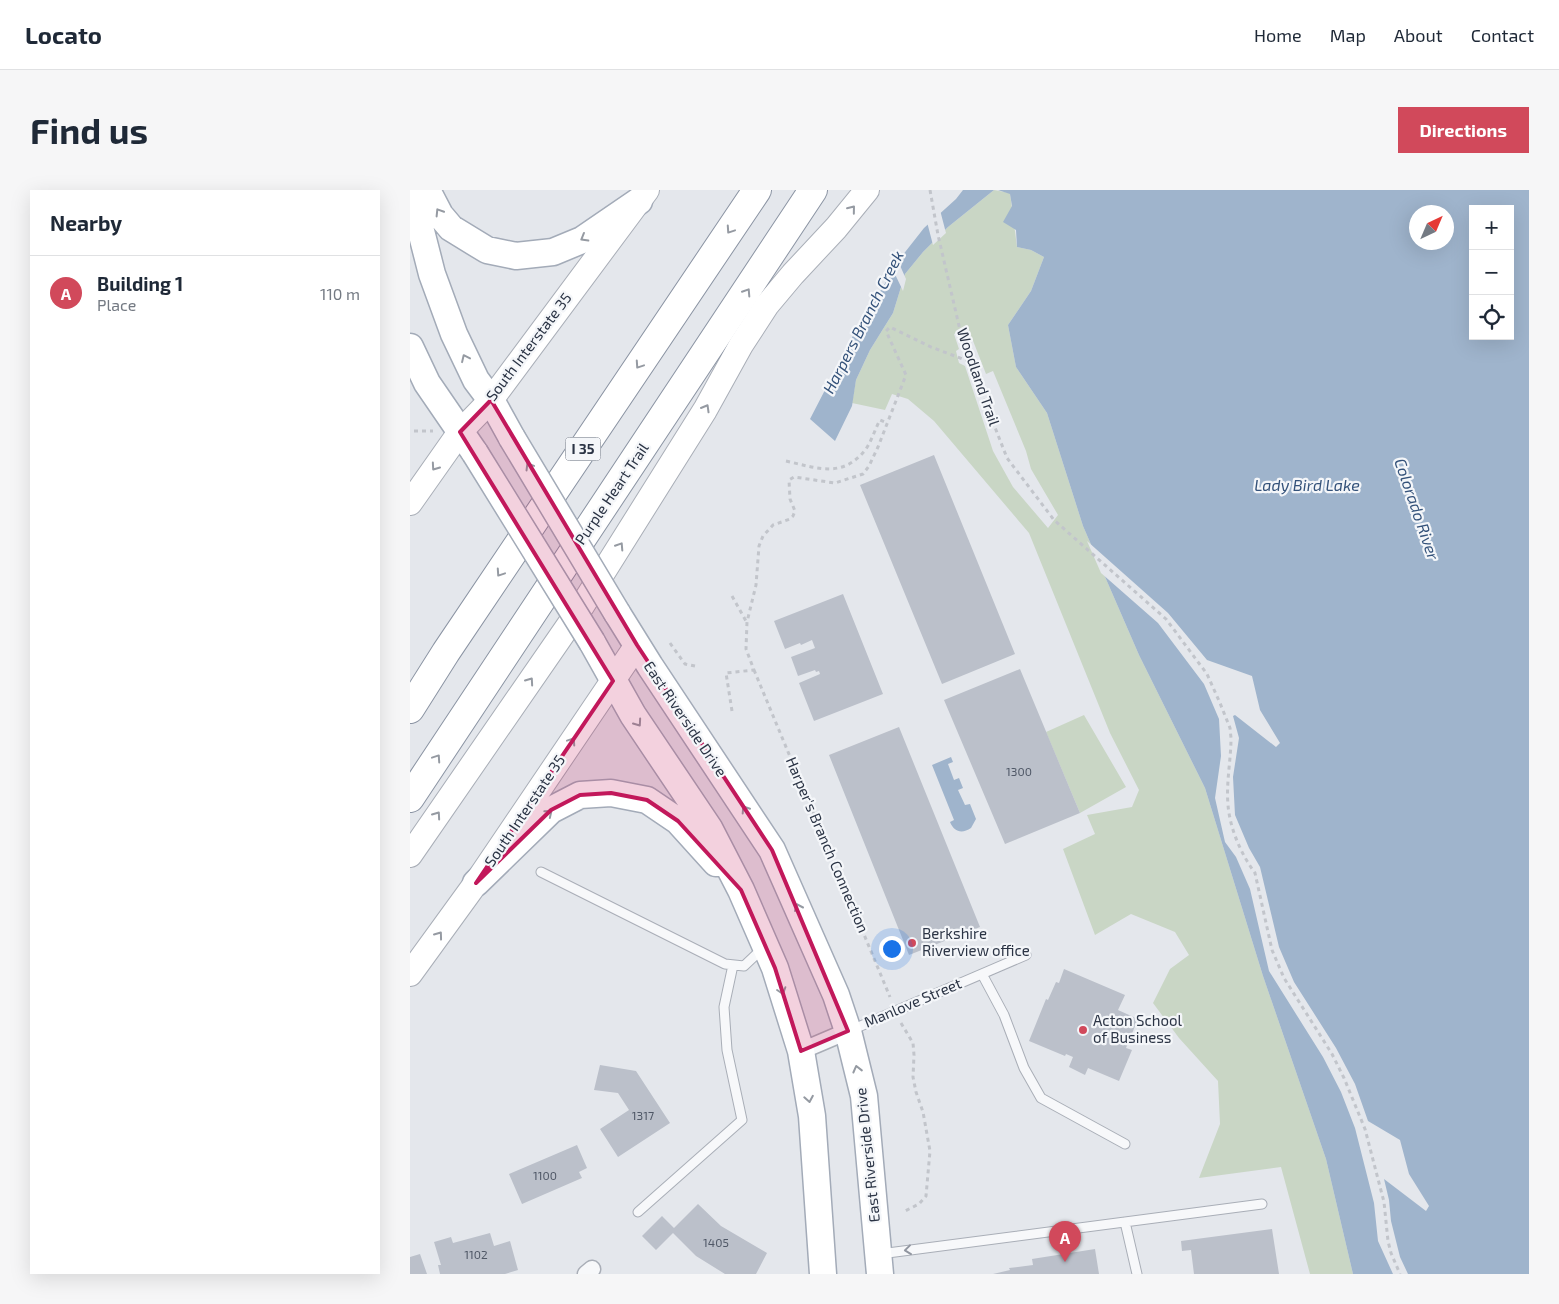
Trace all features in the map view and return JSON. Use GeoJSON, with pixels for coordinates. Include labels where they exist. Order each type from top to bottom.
{"type":"FeatureCollection","features":[{"type":"Feature","properties":{"kind":"highway","name":"I 35"},"geometry":{"type":"LineString","coordinates":[[410,709],[446,652],[757,190]]}},
{"type":"Feature","properties":{"kind":"highway","name":"Purple Heart Trail"},"geometry":{"type":"LineString","coordinates":[[410,798],[813,190]]}},
{"type":"Feature","properties":{"kind":"main road","name":"East Riverside Drive"},"geometry":{"type":"LineString","coordinates":[[415,190],[420,227],[432,274],[454,334],[476,380],[491,400],[636,645],[772,850],[822,961],[848,1032],[864,1096],[879,1264]]}},
{"type":"Feature","properties":{"kind":"main road"},"geometry":{"type":"LineString","coordinates":[[427,190],[440,215],[451,228],[487,250],[516,256],[553,252],[582,240],[643,196]]}},
{"type":"Feature","properties":{"kind":"main road"},"geometry":{"type":"LineString","coordinates":[[410,855],[582,606],[700,419],[741,345],[767,306],[867,190]]}},
{"type":"Feature","properties":{"kind":"main road","name":"South Interstate 35"},"geometry":{"type":"LineString","coordinates":[[410,503],[460,432],[491,400],[643,196]]}},
{"type":"Feature","properties":{"kind":"main road"},"geometry":{"type":"LineString","coordinates":[[410,348],[427,384],[475,454],[592,642],[633,714],[709,828],[741,890],[774,968],[800,1051],[812,1116],[823,1274]]}},
{"type":"Feature","properties":{"kind":"main road","name":"South Interstate 35"},"geometry":{"type":"LineString","coordinates":[[410,974],[476,883],[636,645]]}},
{"type":"Feature","properties":{"kind":"main road"},"geometry":{"type":"LineString","coordinates":[[476,883],[551,810],[580,795],[611,793],[646,800],[678,821],[741,890]]}},
{"type":"Feature","properties":{"kind":"street","name":"Manlove Street"},"geometry":{"type":"LineString","coordinates":[[800,1051],[848,1032]]}},
{"type":"Feature","properties":{"kind":"lane"},"geometry":{"type":"LineString","coordinates":[[541,872],[725,964],[744,966],[765,946]]}},
{"type":"Feature","properties":{"kind":"lane","name":"Manlove Street"},"geometry":{"type":"LineString","coordinates":[[848,1032],[1026,955]]}},
{"type":"Feature","properties":{"kind":"lane"},"geometry":{"type":"LineString","coordinates":[[638,1212],[742,1120],[728,1050],[724,1008],[733,965]]}},
{"type":"Feature","properties":{"kind":"lane"},"geometry":{"type":"LineString","coordinates":[[982,974],[1004,1015],[1024,1068],[1041,1098],[1125,1144]]}},
{"type":"Feature","properties":{"kind":"lane"},"geometry":{"type":"LineString","coordinates":[[879,1264],[938,1247],[1262,1204]]}},
{"type":"Feature","properties":{"kind":"lane"},"geometry":{"type":"LineString","coordinates":[[1125,1222],[1137,1274]]}},
{"type":"Feature","properties":{"kind":"path","name":"Woodland Trail"},"geometry":{"type":"LineString","coordinates":[[930,190],[960,332],[969,361],[1007,458],[1054,520],[1166,619],[1207,674],[1230,728],[1231,753],[1228,805],[1234,835],[1255,873],[1272,950],[1284,978],[1332,1054],[1365,1129],[1384,1202],[1388,1241],[1400,1274]]}},
{"type":"Feature","properties":{"kind":"path","name":"Harper's Branch Connection"},"geometry":{"type":"LineString","coordinates":[[903,1212],[919,1204],[926,1196],[930,1151],[923,1112],[913,1077],[913,1043],[894,1012],[890,996],[754,670],[746,649],[747,622],[756,585],[760,546],[763,536],[773,525],[790,519],[795,511],[790,498],[789,480],[794,477],[835,483],[863,474],[869,466],[906,375],[886,331],[890,328],[931,347],[969,361]]}},
{"type":"Feature","properties":{"kind":"path"},"geometry":{"type":"LineString","coordinates":[[786,461],[836,470],[849,464],[866,449],[880,420],[888,423]]}},
{"type":"Feature","properties":{"kind":"path"},"geometry":{"type":"LineString","coordinates":[[414,432],[433,432]]}},
{"type":"Feature","properties":{"kind":"path"},"geometry":{"type":"LineString","coordinates":[[732,596],[747,622]]}},
{"type":"Feature","properties":{"kind":"path"},"geometry":{"type":"LineString","coordinates":[[670,643],[685,664],[695,666]]}},
{"type":"Feature","properties":{"kind":"path"},"geometry":{"type":"LineString","coordinates":[[732,711],[726,672],[754,670]]}},
{"type":"Feature","properties":{"kind":"highlighted area"},"geometry":{"type":"Polygon","coordinates":[[[491,400],[637,645],[772,850],[848,1031],[801,1051],[775,968],[741,890],[678,821],[647,800],[611,793],[580,795],[551,810],[476,883],[613,681],[460,432],[491,400]]]}},
{"type":"Feature","properties":{"kind":"green space"},"geometry":{"type":"Polygon","coordinates":[[[994,190],[1010,193],[1017,247],[1031,250],[1044,257],[1031,291],[1008,325],[1016,367],[1047,413],[1083,526],[1139,655],[1205,788],[1263,976],[1326,1159],[1353,1274],[1310,1274],[1281,1167],[1199,1178],[1220,1124],[1218,1081],[1179,1038],[1153,1003],[1170,969],[1189,955],[1175,932],[1131,914],[1095,935],[1063,849],[1095,834],[1087,815],[1132,807],[1139,790],[1110,733],[1029,533],[934,421],[908,399],[892,394],[885,410],[852,403],[856,380],[870,350],[893,313],[905,274],[923,252],[948,227],[994,190]],[[968,328],[954,334],[959,349],[956,351],[959,363],[965,366],[993,451],[1013,487],[1048,528],[1058,515],[1031,469],[1026,451],[993,371],[986,374],[968,328]]]}},
{"type":"Feature","properties":{"kind":"green space"},"geometry":{"type":"Polygon","coordinates":[[[1084,715],[1126,787],[1080,813],[1046,732],[1084,715]]]}},
{"type":"Feature","properties":{"kind":"water","name":"Harpers Branch Creek"},"geometry":{"type":"Polygon","coordinates":[[[963,190],[994,190],[948,227],[923,252],[905,274],[893,313],[870,350],[856,380],[852,406],[835,441],[810,419],[856,330],[902,256],[924,228],[956,199],[963,190]]]}},
{"type":"Feature","properties":{"kind":"water","name":"Lady Bird Lake"},"geometry":{"type":"Polygon","coordinates":[[[998,190],[1529,190],[1529,1274],[1353,1274],[1326,1159],[1263,976],[1205,788],[1139,655],[1083,526],[1047,413],[1016,367],[1008,325],[1031,291],[1044,257],[1031,250],[1017,247],[1016,230],[1003,222],[1012,206],[1010,194],[998,190]]]}},
{"type":"Feature","properties":{"kind":"water"},"geometry":{"type":"Polygon","coordinates":[[[951,757],[953,762],[948,764],[954,780],[959,778],[963,788],[958,790],[965,805],[970,804],[976,819],[971,828],[964,831],[956,830],[950,822],[954,820],[932,765],[951,757]]]}},
{"type":"Feature","properties":{"kind":"pier"},"geometry":{"type":"Polygon","coordinates":[[[940,210],[946,233],[933,245],[927,222],[940,210]]]}},
{"type":"Feature","properties":{"kind":"pier"},"geometry":{"type":"Polygon","coordinates":[[[917,233],[898,261],[906,279],[903,291],[893,270],[856,327],[808,420],[854,329],[900,254],[917,233]]]}},
{"type":"Feature","properties":{"kind":"pier"},"geometry":{"type":"Polygon","coordinates":[[[1087,541],[1168,613],[1207,660],[1252,676],[1260,710],[1280,743],[1276,747],[1235,715],[1233,716],[1239,738],[1233,777],[1235,815],[1249,848],[1260,867],[1279,947],[1294,982],[1336,1048],[1355,1084],[1368,1121],[1400,1140],[1409,1174],[1429,1206],[1426,1211],[1384,1179],[1391,1221],[1400,1257],[1408,1274],[1393,1274],[1378,1241],[1374,1203],[1355,1128],[1341,1092],[1323,1057],[1269,971],[1250,889],[1236,857],[1225,842],[1215,798],[1221,756],[1219,719],[1204,684],[1158,623],[1101,573],[1087,541]]]}},
{"type":"Feature","properties":{"kind":"building"},"geometry":{"type":"Polygon","coordinates":[[[934,455],[1015,654],[942,684],[860,485],[934,455]]]}},
{"type":"Feature","properties":{"kind":"building"},"geometry":{"type":"Polygon","coordinates":[[[843,594],[883,694],[814,721],[799,683],[820,674],[819,671],[816,672],[815,670],[798,676],[791,657],[815,648],[812,640],[785,649],[774,621],[843,594]]]}},
{"type":"Feature","properties":{"kind":"building"},"geometry":{"type":"Polygon","coordinates":[[[1020,669],[1080,813],[1005,844],[944,700],[1020,669]]]}},
{"type":"Feature","properties":{"kind":"building"},"geometry":{"type":"Polygon","coordinates":[[[899,727],[980,927],[909,955],[829,755],[899,727]]]}},
{"type":"Feature","properties":{"kind":"building","name":"Acton School of Business"},"geometry":{"type":"Polygon","coordinates":[[[1064,969],[1125,995],[1118,1010],[1138,1019],[1126,1048],[1132,1050],[1119,1081],[1088,1068],[1085,1075],[1069,1067],[1073,1057],[1066,1054],[1065,1056],[1029,1041],[1046,999],[1048,1000],[1056,982],[1059,983],[1064,969]]]}},
{"type":"Feature","properties":{"kind":"building"},"geometry":{"type":"Polygon","coordinates":[[[600,1065],[636,1071],[670,1123],[618,1157],[600,1129],[629,1110],[618,1093],[594,1090],[600,1065]]]}},
{"type":"Feature","properties":{"kind":"building"},"geometry":{"type":"Polygon","coordinates":[[[577,1145],[587,1168],[579,1172],[582,1178],[522,1204],[509,1174],[577,1145]]]}},
{"type":"Feature","properties":{"kind":"building"},"geometry":{"type":"Polygon","coordinates":[[[698,1204],[721,1226],[767,1253],[756,1274],[725,1274],[696,1256],[673,1233],[656,1250],[642,1236],[662,1216],[674,1228],[698,1204]]]}},
{"type":"Feature","properties":{"kind":"building"},"geometry":{"type":"Polygon","coordinates":[[[1272,1229],[1279,1274],[1194,1274],[1191,1250],[1182,1251],[1181,1241],[1272,1229]]]}},
{"type":"Feature","properties":{"kind":"building"},"geometry":{"type":"Polygon","coordinates":[[[490,1233],[494,1246],[510,1241],[518,1270],[505,1274],[440,1274],[438,1265],[441,1265],[434,1242],[451,1237],[453,1243],[490,1233]]]}},
{"type":"Feature","properties":{"kind":"building"},"geometry":{"type":"Polygon","coordinates":[[[1095,1249],[1099,1274],[993,1274],[1010,1270],[1009,1268],[1033,1265],[1032,1259],[1095,1249]]]}},
{"type":"Feature","properties":{"kind":"building"},"geometry":{"type":"Polygon","coordinates":[[[420,1254],[427,1274],[410,1274],[410,1257],[420,1254]]]}},
{"type":"Feature","properties":{"kind":"place","name":"Berkshire Riverview office"},"geometry":{"type":"Point","coordinates":[912,943]}},
{"type":"Feature","properties":{"kind":"place","name":"Acton School of Business"},"geometry":{"type":"Point","coordinates":[1083,1030]}},
{"type":"Feature","properties":{"kind":"place","name":"Building 1"},"geometry":{"type":"Point","coordinates":[1065,1262]}},
{"type":"Feature","properties":{"kind":"water label","name":"Colorado River"},"geometry":{"type":"Point","coordinates":[1417,509]}}]}
